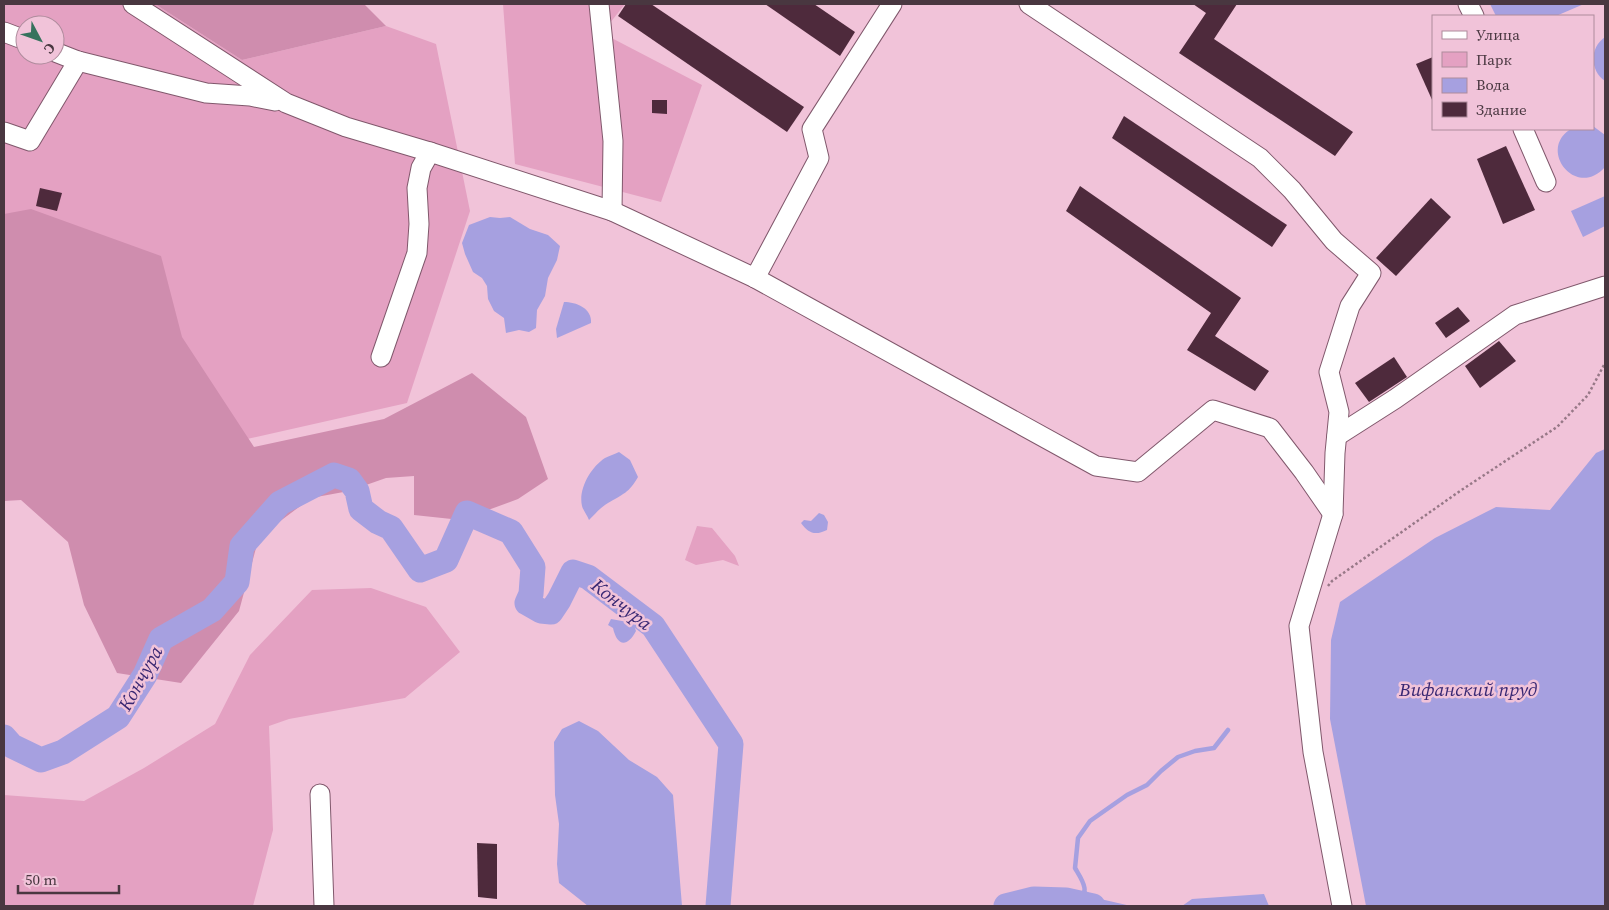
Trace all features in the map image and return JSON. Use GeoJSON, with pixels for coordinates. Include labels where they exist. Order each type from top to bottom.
{"type":"FeatureCollection","features":[{"type":"Feature","properties":{"kind":"street"},"geometry":{"type":"LineString","coordinates":[[133,4],[286,103]]}},
{"type":"Feature","properties":{"kind":"street"},"geometry":{"type":"LineString","coordinates":[[599,4],[613,141],[612,211]]}},
{"type":"Feature","properties":{"kind":"street"},"geometry":{"type":"LineString","coordinates":[[755,278],[819,158],[812,129],[892,4]]}},
{"type":"Feature","properties":{"kind":"street"},"geometry":{"type":"LineString","coordinates":[[1029,4],[1260,158],[1292,190],[1334,241],[1370,273],[1350,306],[1329,372],[1340,412],[1333,514],[1299,626],[1313,752],[1341,898]]}},
{"type":"Feature","properties":{"kind":"street"},"geometry":{"type":"LineString","coordinates":[[65,56],[78,61],[206,92],[250,96],[286,103],[346,127],[612,211],[755,278],[1096,466],[1138,472],[1213,410],[1270,428],[1333,514]]}},
{"type":"Feature","properties":{"kind":"street"},"geometry":{"type":"LineString","coordinates":[[4,132],[30,141],[78,61]]}},
{"type":"Feature","properties":{"kind":"street"},"geometry":{"type":"LineString","coordinates":[[1522,130],[1546,182]]}},
{"type":"Feature","properties":{"kind":"street"},"geometry":{"type":"LineString","coordinates":[[381,357],[417,253],[419,224],[417,188],[421,168],[430,152]]}},
{"type":"Feature","properties":{"kind":"street"},"geometry":{"type":"LineString","coordinates":[[1337,436],[1395,399],[1515,315],[1605,286]]}},
{"type":"Feature","properties":{"kind":"street"},"geometry":{"type":"LineString","coordinates":[[320,794],[324,906]]}},
{"type":"Feature","properties":{"kind":"path"},"geometry":{"type":"LineString","coordinates":[[1327,588],[1332,581],[1460,490],[1557,427],[1588,395],[1605,363]]}},
{"type":"Feature","properties":{"kind":"green space"},"geometry":{"type":"Polygon","coordinates":[[[4,4],[155,4],[242,60],[386,26],[436,44],[470,211],[407,403],[238,441],[4,258],[4,4]]]}},
{"type":"Feature","properties":{"kind":"green space"},"geometry":{"type":"Polygon","coordinates":[[[503,4],[625,4],[602,33],[702,85],[661,202],[515,164],[503,4]]]}},
{"type":"Feature","properties":{"kind":"green space"},"geometry":{"type":"Polygon","coordinates":[[[697,526],[712,528],[735,556],[739,566],[723,560],[696,565],[685,560],[697,526]]]}},
{"type":"Feature","properties":{"kind":"green space"},"geometry":{"type":"Polygon","coordinates":[[[371,588],[426,607],[460,652],[405,698],[289,719],[269,726],[273,830],[253,906],[4,905],[4,795],[84,801],[144,768],[215,724],[250,655],[312,590],[371,588]]]}},
{"type":"Feature","properties":{"kind":"shaded area"},"geometry":{"type":"Polygon","coordinates":[[[155,4],[364,4],[386,26],[242,60],[155,4]]]}},
{"type":"Feature","properties":{"kind":"shaded area"},"geometry":{"type":"Polygon","coordinates":[[[31,209],[161,256],[182,337],[254,447],[384,419],[472,373],[526,417],[548,479],[518,499],[461,520],[414,515],[414,476],[386,478],[349,491],[311,498],[259,537],[239,611],[181,683],[117,673],[84,605],[68,542],[21,500],[4,501],[4,214],[31,209]]]}},
{"type":"Feature","properties":{"kind":"water"},"geometry":{"type":"Polygon","coordinates":[[[1490,4],[1584,4],[1558,15],[1496,15],[1490,4]]]}},
{"type":"Feature","properties":{"kind":"water"},"geometry":{"type":"Polygon","coordinates":[[[1605,37],[1605,81],[1600,77],[1594,66],[1594,53],[1605,37]]]}},
{"type":"Feature","properties":{"kind":"water"},"geometry":{"type":"Polygon","coordinates":[[[1594,127],[1605,135],[1605,167],[1594,176],[1583,178],[1573,175],[1564,168],[1559,159],[1558,148],[1562,138],[1570,130],[1594,130],[1594,127]]]}},
{"type":"Feature","properties":{"kind":"water"},"geometry":{"type":"Polygon","coordinates":[[[1605,196],[1605,226],[1583,237],[1571,211],[1605,196]]]}},
{"type":"Feature","properties":{"kind":"water"},"geometry":{"type":"Polygon","coordinates":[[[490,217],[510,217],[530,229],[548,235],[560,246],[557,260],[548,278],[545,296],[537,310],[536,328],[529,332],[519,330],[506,333],[504,318],[494,311],[488,299],[487,286],[482,278],[473,272],[465,254],[462,243],[469,225],[490,217]]]}},
{"type":"Feature","properties":{"kind":"water"},"geometry":{"type":"Polygon","coordinates":[[[564,302],[573,303],[586,310],[591,318],[591,323],[557,338],[556,329],[564,302]]]}},
{"type":"Feature","properties":{"kind":"water","name":"Вифанский пруд"},"geometry":{"type":"Polygon","coordinates":[[[1605,449],[1605,906],[1366,906],[1330,719],[1331,640],[1340,602],[1435,538],[1496,507],[1550,510],[1596,453],[1605,449]]]}},
{"type":"Feature","properties":{"kind":"water"},"geometry":{"type":"Polygon","coordinates":[[[619,452],[630,460],[638,477],[629,490],[603,506],[589,520],[581,499],[587,479],[600,462],[619,452]]]}},
{"type":"Feature","properties":{"kind":"water"},"geometry":{"type":"Polygon","coordinates":[[[819,513],[824,515],[828,522],[827,530],[815,533],[806,529],[801,523],[804,520],[811,521],[819,513]]]}},
{"type":"Feature","properties":{"kind":"water"},"geometry":{"type":"Polygon","coordinates":[[[611,619],[633,623],[636,631],[633,636],[626,642],[620,641],[613,628],[608,625],[611,619]]]}},
{"type":"Feature","properties":{"kind":"water"},"geometry":{"type":"Polygon","coordinates":[[[579,721],[598,731],[629,760],[657,777],[673,795],[682,906],[588,906],[559,883],[557,864],[559,824],[555,795],[554,742],[562,729],[579,721]]]}},
{"type":"Feature","properties":{"kind":"water"},"geometry":{"type":"Polygon","coordinates":[[[1086,891],[1096,898],[1131,906],[1083,906],[1076,902],[1086,891]]]}},
{"type":"Feature","properties":{"kind":"water"},"geometry":{"type":"Polygon","coordinates":[[[1264,894],[1269,906],[1182,906],[1192,899],[1264,894]]]}},
{"type":"Feature","properties":{"kind":"building"},"geometry":{"type":"Polygon","coordinates":[[[626,4],[651,4],[804,107],[787,132],[618,16],[626,4]]]}},
{"type":"Feature","properties":{"kind":"building"},"geometry":{"type":"Polygon","coordinates":[[[765,4],[814,4],[855,32],[840,56],[765,4]]]}},
{"type":"Feature","properties":{"kind":"building"},"geometry":{"type":"Polygon","coordinates":[[[1193,4],[1237,4],[1214,39],[1353,132],[1335,156],[1179,53],[1206,13],[1193,4]]]}},
{"type":"Feature","properties":{"kind":"building"},"geometry":{"type":"Polygon","coordinates":[[[1432,57],[1432,100],[1416,64],[1432,57]]]}},
{"type":"Feature","properties":{"kind":"building"},"geometry":{"type":"Polygon","coordinates":[[[652,100],[667,100],[667,114],[652,113],[652,100]]]}},
{"type":"Feature","properties":{"kind":"building"},"geometry":{"type":"Polygon","coordinates":[[[1124,116],[1287,225],[1272,247],[1112,138],[1124,116]]]}},
{"type":"Feature","properties":{"kind":"building"},"geometry":{"type":"Polygon","coordinates":[[[1506,146],[1535,210],[1503,224],[1477,159],[1506,146]]]}},
{"type":"Feature","properties":{"kind":"building"},"geometry":{"type":"Polygon","coordinates":[[[1080,186],[1241,298],[1215,336],[1269,371],[1255,391],[1187,350],[1211,313],[1066,211],[1080,186]]]}},
{"type":"Feature","properties":{"kind":"building"},"geometry":{"type":"Polygon","coordinates":[[[40,188],[62,193],[57,211],[36,206],[40,188]]]}},
{"type":"Feature","properties":{"kind":"building"},"geometry":{"type":"Polygon","coordinates":[[[1431,198],[1451,217],[1396,276],[1376,258],[1431,198]]]}},
{"type":"Feature","properties":{"kind":"building"},"geometry":{"type":"Polygon","coordinates":[[[1458,307],[1470,321],[1446,338],[1435,323],[1458,307]]]}},
{"type":"Feature","properties":{"kind":"building"},"geometry":{"type":"Polygon","coordinates":[[[1499,341],[1516,361],[1480,388],[1465,366],[1499,341]]]}},
{"type":"Feature","properties":{"kind":"building"},"geometry":{"type":"Polygon","coordinates":[[[1394,357],[1407,377],[1369,402],[1355,383],[1394,357]]]}},
{"type":"Feature","properties":{"kind":"building"},"geometry":{"type":"Polygon","coordinates":[[[477,843],[497,844],[497,899],[478,897],[477,843]]]}},
{"type":"Feature","properties":{"kind":"waterway","name":"Кончура"},"geometry":{"type":"LineString","coordinates":[[4,737],[12,746],[41,760],[63,752],[118,717],[145,675],[161,639],[212,610],[237,582],[242,546],[280,503],[334,475],[349,480],[357,491],[361,509],[378,522],[391,528],[420,570],[446,560],[467,513],[511,532],[533,567],[531,594],[527,603],[541,611],[551,612],[573,572],[588,577],[653,626],[731,744],[718,906]]}},
{"type":"Feature","properties":{"kind":"waterway"},"geometry":{"type":"LineString","coordinates":[[1076,902],[1084,895],[1085,890],[1075,868],[1078,838],[1090,821],[1127,795],[1147,785],[1178,757],[1195,751],[1214,748],[1228,730]]}},
{"type":"Feature","properties":{"kind":"waterway","name":"Кончура"},"geometry":{"type":"LineString","coordinates":[[1006,906],[1034,899],[1066,900],[1093,906]]}}]}
